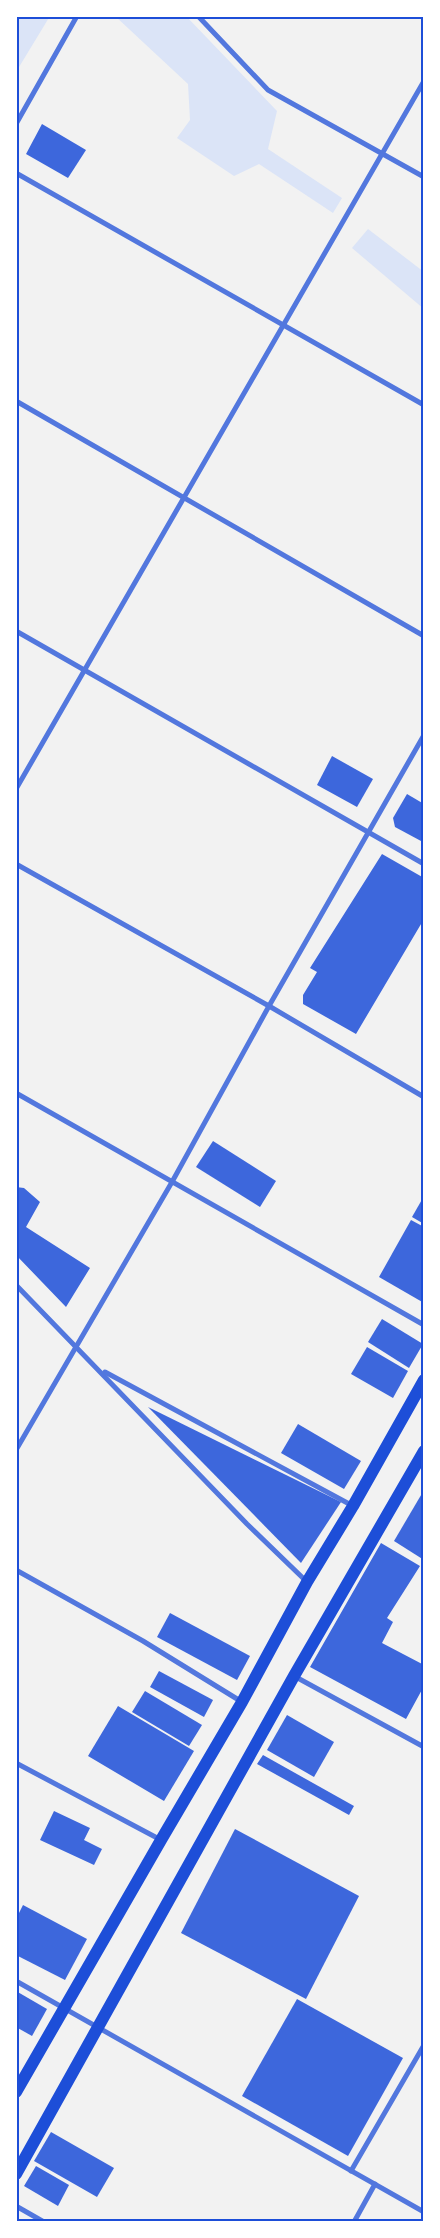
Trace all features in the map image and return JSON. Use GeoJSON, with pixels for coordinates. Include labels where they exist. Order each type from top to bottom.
{"type":"FeatureCollection","features":[{"type":"Feature","properties":{"kind":"main road"},"geometry":{"type":"LineString","coordinates":[[16,2092],[160,1840],[242,1702],[307,1582],[353,1506],[424,1380]]}},
{"type":"Feature","properties":{"kind":"main road"},"geometry":{"type":"LineString","coordinates":[[16,2174],[294,1676],[424,1451]]}},
{"type":"Feature","properties":{"kind":"street"},"geometry":{"type":"LineString","coordinates":[[16,124],[77,16]]}},
{"type":"Feature","properties":{"kind":"street"},"geometry":{"type":"LineString","coordinates":[[198,16],[268,90],[424,177]]}},
{"type":"Feature","properties":{"kind":"street"},"geometry":{"type":"LineString","coordinates":[[16,790],[424,81]]}},
{"type":"Feature","properties":{"kind":"street"},"geometry":{"type":"LineString","coordinates":[[16,174],[424,405]]}},
{"type":"Feature","properties":{"kind":"street"},"geometry":{"type":"LineString","coordinates":[[16,401],[424,636]]}},
{"type":"Feature","properties":{"kind":"street"},"geometry":{"type":"LineString","coordinates":[[16,631],[424,864]]}},
{"type":"Feature","properties":{"kind":"street"},"geometry":{"type":"LineString","coordinates":[[16,1450],[172,1182],[269,1006],[424,735]]}},
{"type":"Feature","properties":{"kind":"street"},"geometry":{"type":"LineString","coordinates":[[16,864],[269,1006],[424,1097]]}},
{"type":"Feature","properties":{"kind":"street"},"geometry":{"type":"LineString","coordinates":[[16,1093],[424,1325]]}},
{"type":"Feature","properties":{"kind":"street"},"geometry":{"type":"LineString","coordinates":[[16,1285],[247,1524],[307,1582]]}},
{"type":"Feature","properties":{"kind":"street"},"geometry":{"type":"LineString","coordinates":[[99,1370],[353,1506]]}},
{"type":"Feature","properties":{"kind":"street"},"geometry":{"type":"LineString","coordinates":[[16,1570],[143,1641],[242,1702]]}},
{"type":"Feature","properties":{"kind":"street"},"geometry":{"type":"LineString","coordinates":[[294,1676],[424,1747]]}},
{"type":"Feature","properties":{"kind":"street"},"geometry":{"type":"LineString","coordinates":[[16,1763],[160,1840]]}},
{"type":"Feature","properties":{"kind":"street"},"geometry":{"type":"LineString","coordinates":[[16,1981],[424,2212]]}},
{"type":"Feature","properties":{"kind":"street"},"geometry":{"type":"LineString","coordinates":[[350,2171],[424,2045]]}},
{"type":"Feature","properties":{"kind":"street"},"geometry":{"type":"LineString","coordinates":[[354,2222],[375,2184]]}},
{"type":"Feature","properties":{"kind":"street"},"geometry":{"type":"LineString","coordinates":[[16,2206],[44,2222]]}},
{"type":"Feature","properties":{"kind":"shaded area"},"geometry":{"type":"Polygon","coordinates":[[[16,16],[50,16],[16,72],[16,16]]]}},
{"type":"Feature","properties":{"kind":"shaded area"},"geometry":{"type":"Polygon","coordinates":[[[115,16],[186,16],[277,111],[268,149],[342,198],[333,213],[259,164],[234,176],[177,138],[190,120],[188,84],[115,16]]]}},
{"type":"Feature","properties":{"kind":"shaded area"},"geometry":{"type":"Polygon","coordinates":[[[368,229],[424,272],[424,309],[352,248],[368,229]]]}},
{"type":"Feature","properties":{"kind":"building"},"geometry":{"type":"Polygon","coordinates":[[[42,124],[86,150],[68,178],[26,154],[42,124]]]}},
{"type":"Feature","properties":{"kind":"building"},"geometry":{"type":"Polygon","coordinates":[[[332,756],[373,779],[357,807],[317,785],[332,756]]]}},
{"type":"Feature","properties":{"kind":"building"},"geometry":{"type":"Polygon","coordinates":[[[407,794],[424,804],[424,836],[421,841],[395,827],[393,818],[407,794]]]}},
{"type":"Feature","properties":{"kind":"building"},"geometry":{"type":"Polygon","coordinates":[[[382,854],[424,878],[424,919],[356,1034],[303,1004],[303,995],[317,972],[310,968],[382,854]]]}},
{"type":"Feature","properties":{"kind":"building"},"geometry":{"type":"Polygon","coordinates":[[[213,1141],[276,1181],[260,1207],[196,1167],[213,1141]]]}},
{"type":"Feature","properties":{"kind":"building"},"geometry":{"type":"Polygon","coordinates":[[[16,1187],[24,1188],[40,1202],[26,1227],[90,1268],[66,1307],[16,1255],[16,1187]]]}},
{"type":"Feature","properties":{"kind":"building"},"geometry":{"type":"Polygon","coordinates":[[[424,1196],[424,1224],[412,1217],[424,1196]]]}},
{"type":"Feature","properties":{"kind":"building"},"geometry":{"type":"Polygon","coordinates":[[[411,1220],[424,1227],[424,1303],[379,1277],[411,1220]]]}},
{"type":"Feature","properties":{"kind":"building"},"geometry":{"type":"Polygon","coordinates":[[[382,1319],[423,1344],[409,1368],[368,1342],[382,1319]]]}},
{"type":"Feature","properties":{"kind":"building"},"geometry":{"type":"Polygon","coordinates":[[[367,1347],[408,1371],[393,1398],[351,1374],[367,1347]]]}},
{"type":"Feature","properties":{"kind":"building"},"geometry":{"type":"Polygon","coordinates":[[[148,1407],[341,1502],[301,1563],[148,1407]]]}},
{"type":"Feature","properties":{"kind":"building"},"geometry":{"type":"Polygon","coordinates":[[[298,1424],[361,1461],[344,1489],[281,1453],[298,1424]]]}},
{"type":"Feature","properties":{"kind":"building"},"geometry":{"type":"Polygon","coordinates":[[[424,1490],[424,1560],[394,1541],[424,1490]]]}},
{"type":"Feature","properties":{"kind":"building"},"geometry":{"type":"Polygon","coordinates":[[[381,1543],[420,1566],[387,1618],[393,1622],[382,1643],[424,1665],[424,1686],[406,1719],[310,1667],[381,1543]]]}},
{"type":"Feature","properties":{"kind":"building"},"geometry":{"type":"Polygon","coordinates":[[[170,1613],[250,1656],[237,1680],[157,1637],[170,1613]]]}},
{"type":"Feature","properties":{"kind":"building"},"geometry":{"type":"Polygon","coordinates":[[[159,1671],[213,1700],[204,1717],[150,1687],[159,1671]]]}},
{"type":"Feature","properties":{"kind":"building"},"geometry":{"type":"Polygon","coordinates":[[[145,1691],[202,1725],[189,1746],[132,1712],[145,1691]]]}},
{"type":"Feature","properties":{"kind":"building"},"geometry":{"type":"Polygon","coordinates":[[[118,1706],[194,1751],[164,1801],[88,1756],[118,1706]]]}},
{"type":"Feature","properties":{"kind":"building"},"geometry":{"type":"Polygon","coordinates":[[[287,1715],[334,1742],[314,1777],[267,1750],[287,1715]]]}},
{"type":"Feature","properties":{"kind":"building"},"geometry":{"type":"Polygon","coordinates":[[[263,1755],[354,1806],[349,1815],[257,1764],[263,1755]]]}},
{"type":"Feature","properties":{"kind":"building"},"geometry":{"type":"Polygon","coordinates":[[[54,1811],[90,1828],[84,1840],[102,1849],[94,1865],[40,1840],[54,1811]]]}},
{"type":"Feature","properties":{"kind":"building"},"geometry":{"type":"Polygon","coordinates":[[[235,1829],[359,1896],[306,1999],[181,1933],[235,1829]]]}},
{"type":"Feature","properties":{"kind":"building"},"geometry":{"type":"Polygon","coordinates":[[[23,1905],[87,1939],[65,1980],[16,1955],[16,1919],[23,1905]]]}},
{"type":"Feature","properties":{"kind":"building"},"geometry":{"type":"Polygon","coordinates":[[[16,1991],[47,2009],[32,2036],[16,2027],[16,1991]]]}},
{"type":"Feature","properties":{"kind":"building"},"geometry":{"type":"Polygon","coordinates":[[[297,1999],[403,2058],[348,2156],[242,2096],[297,1999]]]}},
{"type":"Feature","properties":{"kind":"building"},"geometry":{"type":"Polygon","coordinates":[[[51,2132],[114,2168],[97,2197],[34,2161],[51,2132]]]}},
{"type":"Feature","properties":{"kind":"building"},"geometry":{"type":"Polygon","coordinates":[[[36,2166],[69,2185],[58,2206],[24,2186],[36,2166]]]}}]}
